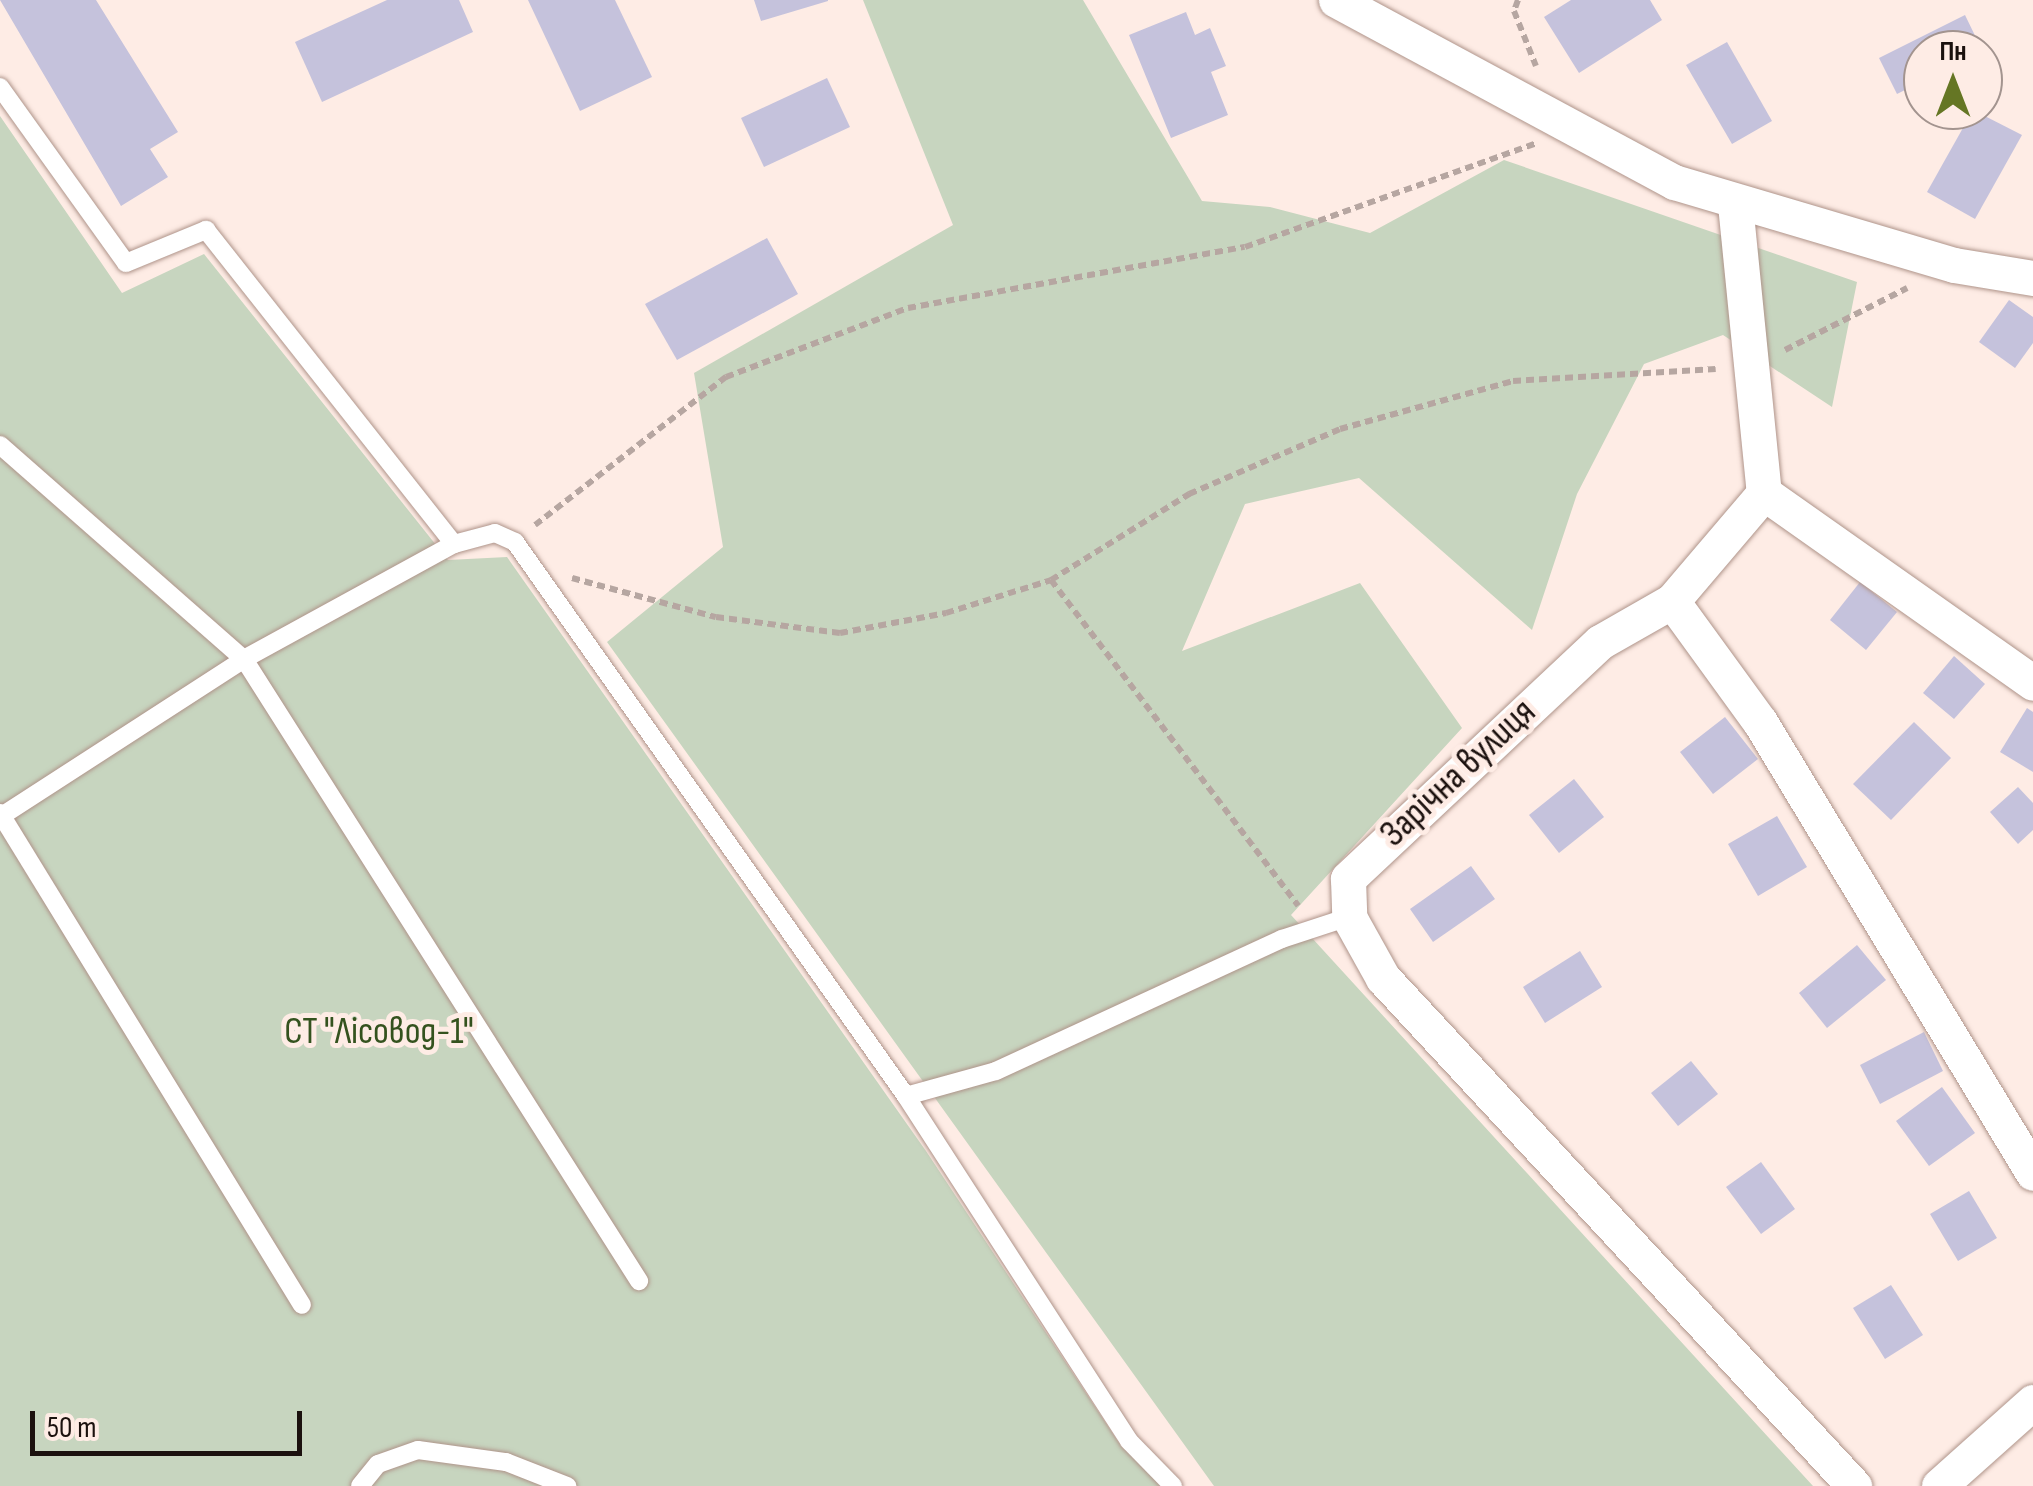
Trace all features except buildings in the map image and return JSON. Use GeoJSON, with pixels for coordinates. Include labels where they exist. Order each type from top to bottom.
{"type":"FeatureCollection","features":[{"type":"Feature","properties":{"kind":"street"},"geometry":{"type":"LineString","coordinates":[[1336,0],[1558,122],[1734,204],[1954,265],[2033,278]]}},
{"type":"Feature","properties":{"kind":"street"},"geometry":{"type":"LineString","coordinates":[[1734,204],[1764,492],[1672,601],[1760,722],[2033,1172]]}},
{"type":"Feature","properties":{"kind":"street"},"geometry":{"type":"LineString","coordinates":[[1764,492],[2033,682]]}},
{"type":"Feature","properties":{"kind":"street","name":"Зарічна вулиця"},"geometry":{"type":"LineString","coordinates":[[1348,917],[1348,879],[1439,787],[1600,642],[1672,601]]}},
{"type":"Feature","properties":{"kind":"street"},"geometry":{"type":"LineString","coordinates":[[1348,917],[1382,978],[1854,1486]]}},
{"type":"Feature","properties":{"kind":"street"},"geometry":{"type":"LineString","coordinates":[[1939,1486],[2033,1402]]}},
{"type":"Feature","properties":{"kind":"lane"},"geometry":{"type":"LineString","coordinates":[[0,87],[126,263],[206,230],[454,544]]}},
{"type":"Feature","properties":{"kind":"lane"},"geometry":{"type":"LineString","coordinates":[[0,446],[244,659],[639,1281]]}},
{"type":"Feature","properties":{"kind":"lane"},"geometry":{"type":"LineString","coordinates":[[302,1306],[1,815],[244,659],[454,544],[495,533],[515,542],[906,1096],[1130,1442],[1172,1486]]}},
{"type":"Feature","properties":{"kind":"lane"},"geometry":{"type":"LineString","coordinates":[[906,1096],[996,1071],[1282,938],[1348,917]]}},
{"type":"Feature","properties":{"kind":"lane"},"geometry":{"type":"LineString","coordinates":[[360,1486],[378,1464],[418,1450],[506,1462],[567,1486]]}},
{"type":"Feature","properties":{"kind":"path"},"geometry":{"type":"LineString","coordinates":[[515,542],[726,376],[908,308],[1245,247],[1527,152],[1558,122],[1514,11],[1518,0]]}},
{"type":"Feature","properties":{"kind":"path"},"geometry":{"type":"LineString","coordinates":[[532,567],[716,617],[840,633],[946,613],[1051,580],[1189,494],[1340,428],[1513,382],[1751,367],[1954,265]]}},
{"type":"Feature","properties":{"kind":"path"},"geometry":{"type":"LineString","coordinates":[[1051,580],[1305,916],[1348,917]]}},
{"type":"Feature","properties":{"kind":"green space"},"geometry":{"type":"Polygon","coordinates":[[[863,0],[1083,0],[1202,201],[1270,207],[1370,233],[1504,160],[1857,282],[1832,407],[1723,335],[1644,364],[1577,494],[1532,630],[1359,478],[1245,504],[1182,651],[1360,583],[1462,728],[1291,915],[1813,1486],[1214,1486],[607,642],[723,547],[694,373],[953,225],[863,0]]]}},
{"type":"Feature","properties":{"kind":"green space","name":"СТ \"Лісовод-1\""},"geometry":{"type":"Polygon","coordinates":[[[0,116],[122,293],[204,254],[448,560],[507,557],[926,1151],[1121,1446],[1163,1486],[0,1486],[0,116]]]}}]}
